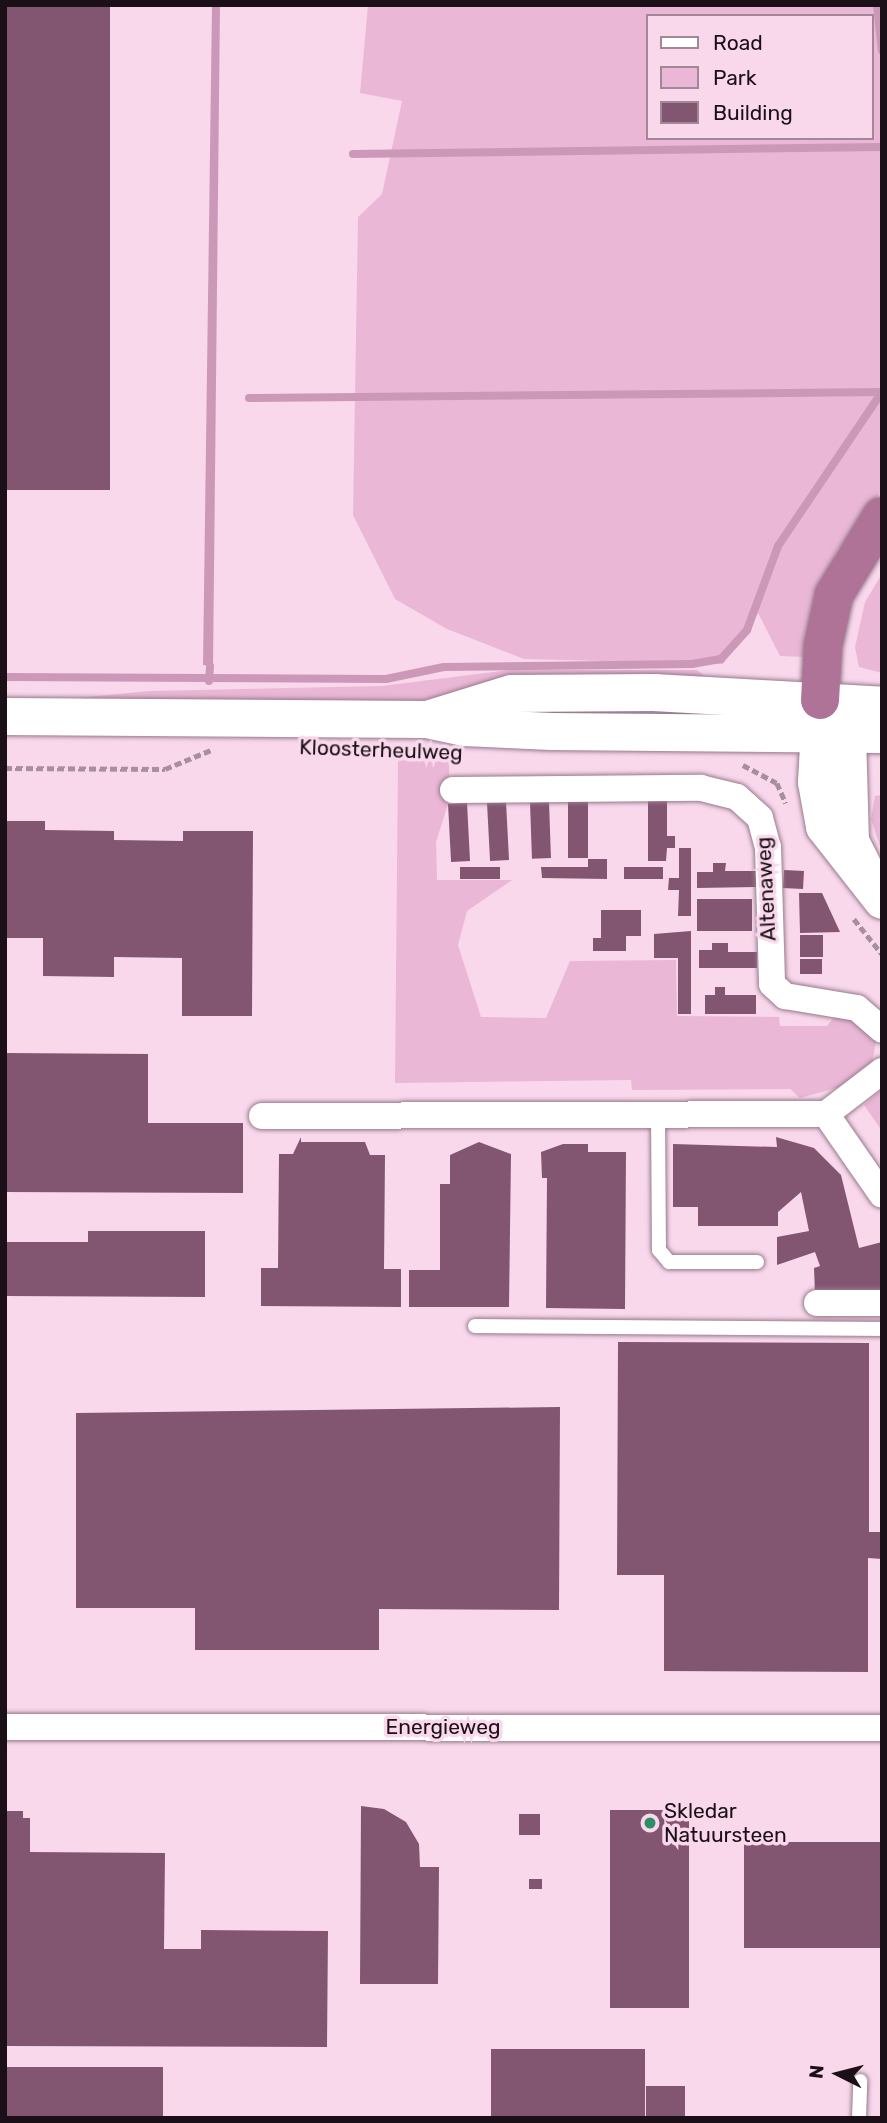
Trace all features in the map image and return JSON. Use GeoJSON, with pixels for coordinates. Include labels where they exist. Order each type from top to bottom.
{"type":"FeatureCollection","features":[{"type":"Feature","properties":{"kind":"highway"},"geometry":{"type":"LineString","coordinates":[[842,725],[823,646],[834,596],[882,516]]}},
{"type":"Feature","properties":{"kind":"street","name":"Kloosterheulweg"},"geometry":{"type":"LineString","coordinates":[[5,716],[426,719],[511,693],[653,692],[842,725],[882,705]]}},
{"type":"Feature","properties":{"kind":"street"},"geometry":{"type":"LineString","coordinates":[[842,725],[816,782],[824,826],[877,894]]}},
{"type":"Feature","properties":{"kind":"street","name":"Altenaweg"},"geometry":{"type":"LineString","coordinates":[[453,790],[701,788],[737,797],[760,818],[768,847],[772,984],[785,996],[857,1008],[882,1030]]}},
{"type":"Feature","properties":{"kind":"street"},"geometry":{"type":"LineString","coordinates":[[262,1116],[658,1112],[826,1114],[882,1071]]}},
{"type":"Feature","properties":{"kind":"street"},"geometry":{"type":"LineString","coordinates":[[826,1114],[882,1195]]}},
{"type":"Feature","properties":{"kind":"street"},"geometry":{"type":"LineString","coordinates":[[817,1303],[882,1303]]}},
{"type":"Feature","properties":{"kind":"street","name":"Energieweg"},"geometry":{"type":"LineString","coordinates":[[5,1727],[882,1728]]}},
{"type":"Feature","properties":{"kind":"lane"},"geometry":{"type":"LineString","coordinates":[[658,1112],[659,1250],[669,1262],[757,1262]]}},
{"type":"Feature","properties":{"kind":"lane"},"geometry":{"type":"LineString","coordinates":[[475,1326],[882,1329]]}},
{"type":"Feature","properties":{"kind":"lane"},"geometry":{"type":"LineString","coordinates":[[859,2118],[860,2081]]}},
{"type":"Feature","properties":{"kind":"path"},"geometry":{"type":"LineString","coordinates":[[5,768],[165,769],[214,749]]}},
{"type":"Feature","properties":{"kind":"path"},"geometry":{"type":"LineString","coordinates":[[739,764],[760,771],[777,783]]}},
{"type":"Feature","properties":{"kind":"green space"},"geometry":{"type":"Polygon","coordinates":[[[368,5],[882,5],[882,490],[838,549],[822,582],[807,657],[780,656],[758,613],[723,664],[524,659],[447,629],[395,599],[353,515],[358,217],[382,194],[402,101],[360,93],[368,5]]]}},
{"type":"Feature","properties":{"kind":"green space"},"geometry":{"type":"Polygon","coordinates":[[[882,574],[882,673],[859,667],[855,647],[865,602],[882,574]]]}},
{"type":"Feature","properties":{"kind":"green space"},"geometry":{"type":"Polygon","coordinates":[[[509,670],[697,670],[717,686],[405,710],[68,699],[149,691],[382,686],[509,670]]]}},
{"type":"Feature","properties":{"kind":"green space"},"geometry":{"type":"Polygon","coordinates":[[[398,760],[449,762],[450,798],[436,842],[437,880],[512,880],[467,911],[458,945],[481,1017],[546,1018],[570,961],[676,960],[677,1016],[779,1017],[780,1026],[827,1026],[839,1011],[870,1029],[876,1042],[872,1062],[840,1087],[800,1098],[790,1089],[632,1090],[631,1080],[395,1083],[398,760]]]}},
{"type":"Feature","properties":{"kind":"green space"},"geometry":{"type":"Polygon","coordinates":[[[882,795],[882,852],[871,819],[875,796],[882,795]]]}},
{"type":"Feature","properties":{"kind":"green space"},"geometry":{"type":"Polygon","coordinates":[[[882,1090],[882,1131],[864,1105],[882,1090]]]}},
{"type":"Feature","properties":{"kind":"shaded area"},"geometry":{"type":"Polygon","coordinates":[[[212,5],[220,5],[213,666],[203,665],[212,5]]]}},
{"type":"Feature","properties":{"kind":"building"},"geometry":{"type":"Polygon","coordinates":[[[5,5],[110,5],[110,490],[5,490],[5,5]]]}},
{"type":"Feature","properties":{"kind":"building"},"geometry":{"type":"Polygon","coordinates":[[[568,801],[588,801],[588,858],[568,858],[568,801]]]}},
{"type":"Feature","properties":{"kind":"building"},"geometry":{"type":"Polygon","coordinates":[[[648,801],[667,801],[667,836],[675,836],[675,848],[667,848],[666,861],[648,861],[648,801]]]}},
{"type":"Feature","properties":{"kind":"building"},"geometry":{"type":"Polygon","coordinates":[[[506,802],[509,860],[490,861],[487,803],[506,802]]]}},
{"type":"Feature","properties":{"kind":"building"},"geometry":{"type":"Polygon","coordinates":[[[549,802],[551,858],[532,859],[530,803],[549,802]]]}},
{"type":"Feature","properties":{"kind":"building"},"geometry":{"type":"Polygon","coordinates":[[[467,803],[470,861],[451,862],[448,804],[467,803]]]}},
{"type":"Feature","properties":{"kind":"building"},"geometry":{"type":"Polygon","coordinates":[[[5,821],[45,821],[45,830],[114,831],[114,840],[183,841],[183,831],[253,831],[252,1016],[182,1016],[182,958],[114,957],[114,977],[43,976],[43,938],[5,938],[5,821]]]}},
{"type":"Feature","properties":{"kind":"building"},"geometry":{"type":"Polygon","coordinates":[[[679,848],[691,848],[691,916],[678,916],[679,890],[668,890],[669,878],[679,878],[679,848]]]}},
{"type":"Feature","properties":{"kind":"building"},"geometry":{"type":"Polygon","coordinates":[[[588,859],[607,859],[607,879],[542,878],[541,867],[588,867],[588,859]]]}},
{"type":"Feature","properties":{"kind":"building"},"geometry":{"type":"Polygon","coordinates":[[[713,863],[726,863],[725,871],[756,871],[756,887],[697,888],[697,872],[713,872],[713,863]]]}},
{"type":"Feature","properties":{"kind":"building"},"geometry":{"type":"Polygon","coordinates":[[[460,867],[500,867],[500,879],[460,879],[460,867]]]}},
{"type":"Feature","properties":{"kind":"building"},"geometry":{"type":"Polygon","coordinates":[[[624,867],[663,867],[663,879],[624,879],[624,867]]]}},
{"type":"Feature","properties":{"kind":"building"},"geometry":{"type":"Polygon","coordinates":[[[784,870],[804,871],[803,889],[783,888],[784,870]]]}},
{"type":"Feature","properties":{"kind":"building"},"geometry":{"type":"Polygon","coordinates":[[[799,893],[822,893],[840,932],[800,933],[799,893]]]}},
{"type":"Feature","properties":{"kind":"building"},"geometry":{"type":"Polygon","coordinates":[[[697,899],[752,899],[752,931],[697,931],[697,899]]]}},
{"type":"Feature","properties":{"kind":"building"},"geometry":{"type":"Polygon","coordinates":[[[601,910],[641,910],[641,936],[626,936],[626,951],[593,951],[593,938],[601,938],[601,910]]]}},
{"type":"Feature","properties":{"kind":"building"},"geometry":{"type":"Polygon","coordinates":[[[691,931],[691,1014],[678,1014],[678,958],[654,958],[654,934],[691,931]]]}},
{"type":"Feature","properties":{"kind":"building"},"geometry":{"type":"Polygon","coordinates":[[[800,935],[823,935],[823,957],[800,957],[800,935]]]}},
{"type":"Feature","properties":{"kind":"building"},"geometry":{"type":"Polygon","coordinates":[[[712,943],[728,943],[728,952],[757,952],[757,968],[699,968],[699,950],[712,950],[712,943]]]}},
{"type":"Feature","properties":{"kind":"building"},"geometry":{"type":"Polygon","coordinates":[[[800,959],[822,959],[822,974],[800,974],[800,959]]]}},
{"type":"Feature","properties":{"kind":"building"},"geometry":{"type":"Polygon","coordinates":[[[715,987],[725,987],[725,995],[756,995],[756,1014],[705,1014],[705,995],[715,995],[715,987]]]}},
{"type":"Feature","properties":{"kind":"building"},"geometry":{"type":"Polygon","coordinates":[[[5,1053],[148,1054],[148,1123],[243,1123],[243,1193],[5,1192],[5,1053]]]}},
{"type":"Feature","properties":{"kind":"building"},"geometry":{"type":"Polygon","coordinates":[[[301,1137],[301,1142],[365,1142],[370,1155],[385,1155],[384,1269],[401,1269],[401,1307],[261,1306],[261,1268],[278,1268],[279,1154],[293,1154],[301,1137]]]}},
{"type":"Feature","properties":{"kind":"building"},"geometry":{"type":"Polygon","coordinates":[[[776,1137],[814,1148],[841,1175],[859,1248],[882,1242],[882,1294],[815,1294],[814,1268],[820,1266],[815,1252],[777,1265],[777,1237],[809,1231],[801,1192],[778,1212],[778,1226],[698,1226],[698,1207],[673,1207],[673,1144],[777,1147],[776,1137]]]}},
{"type":"Feature","properties":{"kind":"building"},"geometry":{"type":"Polygon","coordinates":[[[479,1142],[511,1154],[509,1307],[409,1307],[409,1270],[440,1270],[440,1184],[450,1184],[450,1155],[479,1142]]]}},
{"type":"Feature","properties":{"kind":"building"},"geometry":{"type":"Polygon","coordinates":[[[563,1144],[588,1144],[588,1152],[626,1152],[625,1309],[546,1308],[547,1178],[542,1178],[541,1152],[563,1144]]]}},
{"type":"Feature","properties":{"kind":"building"},"geometry":{"type":"Polygon","coordinates":[[[88,1231],[205,1231],[205,1297],[5,1296],[5,1242],[88,1242],[88,1231]]]}},
{"type":"Feature","properties":{"kind":"building"},"geometry":{"type":"Polygon","coordinates":[[[618,1342],[869,1343],[869,1532],[882,1532],[882,1559],[868,1558],[868,1672],[664,1671],[664,1575],[617,1575],[618,1342]]]}},
{"type":"Feature","properties":{"kind":"building"},"geometry":{"type":"Polygon","coordinates":[[[560,1407],[559,1610],[379,1609],[379,1650],[195,1650],[195,1608],[76,1608],[76,1413],[560,1407]]]}},
{"type":"Feature","properties":{"kind":"building"},"geometry":{"type":"Polygon","coordinates":[[[361,1806],[384,1809],[406,1822],[419,1844],[420,1867],[439,1867],[438,1984],[360,1984],[361,1806]]]}},
{"type":"Feature","properties":{"kind":"building"},"geometry":{"type":"Polygon","coordinates":[[[610,1810],[689,1810],[689,2008],[610,2008],[610,1810]]]}},
{"type":"Feature","properties":{"kind":"building"},"geometry":{"type":"Polygon","coordinates":[[[5,1811],[23,1811],[23,1818],[30,1818],[30,1852],[165,1853],[164,1949],[201,1949],[201,1930],[328,1931],[327,2047],[5,2046],[5,1811]]]}},
{"type":"Feature","properties":{"kind":"building"},"geometry":{"type":"Polygon","coordinates":[[[519,1814],[540,1814],[540,1835],[519,1835],[519,1814]]]}},
{"type":"Feature","properties":{"kind":"building"},"geometry":{"type":"Polygon","coordinates":[[[744,1842],[882,1842],[882,1948],[744,1948],[744,1842]]]}},
{"type":"Feature","properties":{"kind":"building"},"geometry":{"type":"Polygon","coordinates":[[[529,1879],[542,1879],[542,1889],[529,1889],[529,1879]]]}},
{"type":"Feature","properties":{"kind":"building"},"geometry":{"type":"Polygon","coordinates":[[[491,2049],[645,2049],[645,2118],[491,2118],[491,2049]]]}},
{"type":"Feature","properties":{"kind":"building"},"geometry":{"type":"Polygon","coordinates":[[[5,2067],[163,2067],[163,2118],[5,2118],[5,2067]]]}},
{"type":"Feature","properties":{"kind":"building"},"geometry":{"type":"Polygon","coordinates":[[[646,2086],[685,2086],[685,2118],[646,2118],[646,2086]]]}},
{"type":"Feature","properties":{"kind":"waterway"},"geometry":{"type":"LineString","coordinates":[[877,5],[882,51]]}},
{"type":"Feature","properties":{"kind":"waterway"},"geometry":{"type":"LineString","coordinates":[[353,154],[882,147]]}},
{"type":"Feature","properties":{"kind":"waterway"},"geometry":{"type":"LineString","coordinates":[[249,398],[882,392]]}},
{"type":"Feature","properties":{"kind":"waterway"},"geometry":{"type":"LineString","coordinates":[[5,677],[386,679],[444,667],[692,664],[721,659],[747,630],[778,546],[882,392]]}},
{"type":"Feature","properties":{"kind":"waterway"},"geometry":{"type":"LineString","coordinates":[[209,681],[210,666]]}},
{"type":"Feature","properties":{"kind":"place","name":"Skledar Natuursteen"},"geometry":{"type":"Point","coordinates":[650,1823]}}]}
